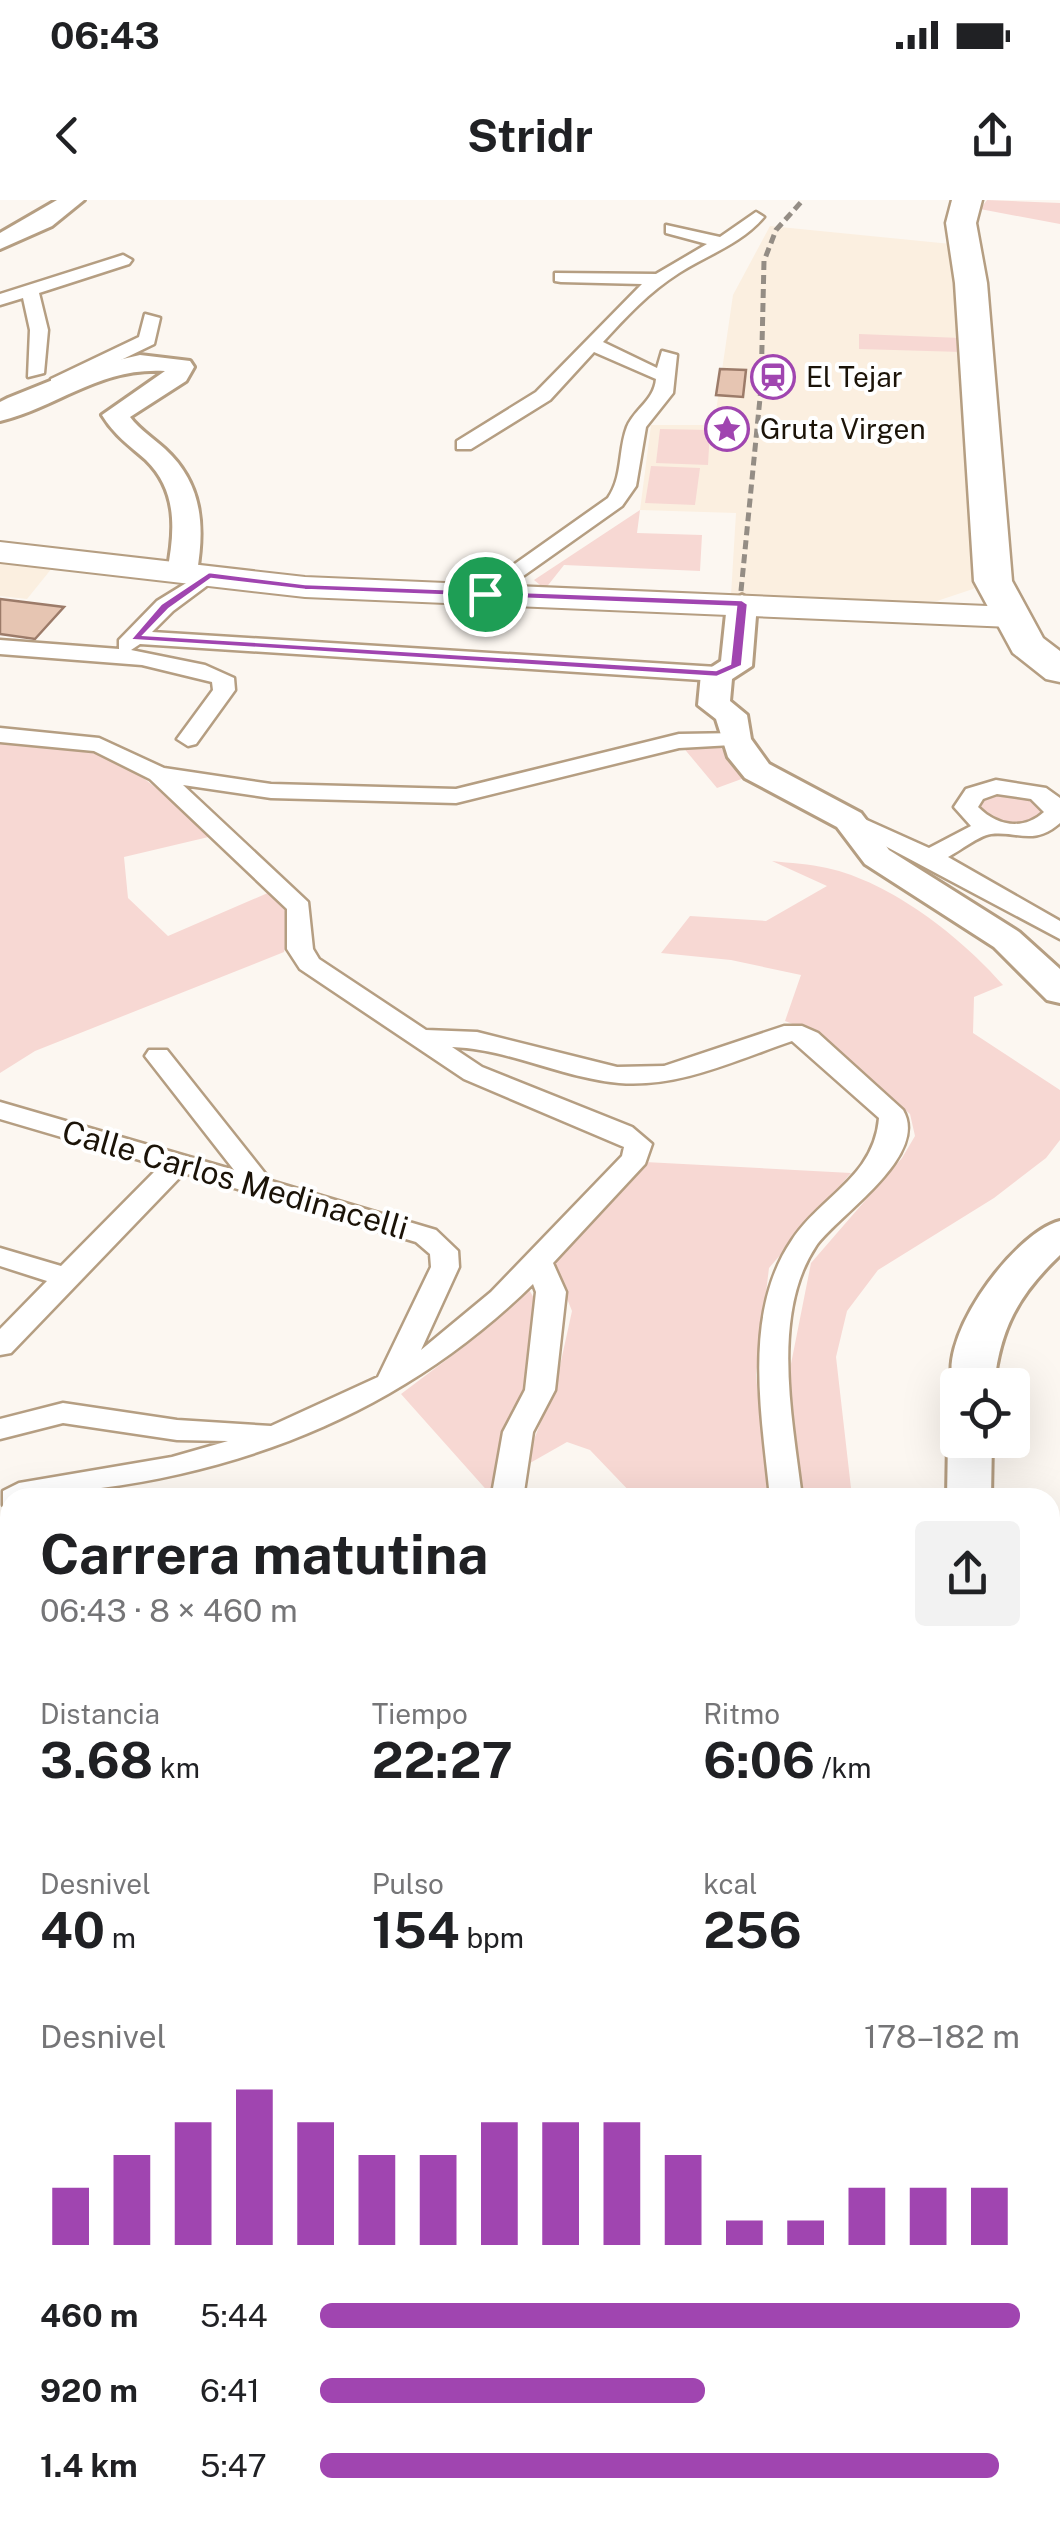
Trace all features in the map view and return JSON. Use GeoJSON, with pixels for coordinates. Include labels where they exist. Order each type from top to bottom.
{"type":"FeatureCollection","features":[{"type":"Feature","properties":{"kind":"highway"},"geometry":{"type":"LineString","coordinates":[[965,205],[992,580],[1026,645],[1060,670]]}},
{"type":"Feature","properties":{"kind":"main road"},"geometry":{"type":"LineString","coordinates":[[0,552],[305,587],[1010,617]]}},
{"type":"Feature","properties":{"kind":"main road"},"geometry":{"type":"LineString","coordinates":[[924,612],[971,600],[992,580]]}},
{"type":"Feature","properties":{"kind":"street"},"geometry":{"type":"LineString","coordinates":[[0,242],[44,221],[72,200]]}},
{"type":"Feature","properties":{"kind":"street"},"geometry":{"type":"LineString","coordinates":[[464,445],[542,396],[632,300],[756,217]]}},
{"type":"Feature","properties":{"kind":"street"},"geometry":{"type":"LineString","coordinates":[[672,229],[724,242]]}},
{"type":"Feature","properties":{"kind":"street"},"geometry":{"type":"LineString","coordinates":[[0,300],[123,260]]}},
{"type":"Feature","properties":{"kind":"street"},"geometry":{"type":"LineString","coordinates":[[561,277],[660,279]]}},
{"type":"Feature","properties":{"kind":"street"},"geometry":{"type":"LineString","coordinates":[[30,290],[39,330],[42,381]]}},
{"type":"Feature","properties":{"kind":"street"},"geometry":{"type":"LineString","coordinates":[[0,414],[42,381],[148,340],[150,318]]}},
{"type":"Feature","properties":{"kind":"street"},"geometry":{"type":"LineString","coordinates":[[485,594],[615,502],[626,486],[637,426],[664,393],[667,366],[648,372],[590,344]]}},
{"type":"Feature","properties":{"kind":"street"},"geometry":{"type":"LineString","coordinates":[[42,381],[148,362],[181,367],[168,382],[114,414],[125,434],[165,464],[192,519],[196,574],[115,658]]}},
{"type":"Feature","properties":{"kind":"street"},"geometry":{"type":"LineString","coordinates":[[134,638],[717,674],[736,666],[742,604]]}},
{"type":"Feature","properties":{"kind":"street"},"geometry":{"type":"LineString","coordinates":[[0,647],[115,658],[206,671],[223,678],[224,690],[188,740]]}},
{"type":"Feature","properties":{"kind":"street"},"geometry":{"type":"LineString","coordinates":[[717,674],[714,704],[731,715],[732,738],[752,768],[796,796],[930,857],[1060,931]]}},
{"type":"Feature","properties":{"kind":"street"},"geometry":{"type":"LineString","coordinates":[[0,736],[99,745],[158,774],[299,907],[300,949],[309,964],[474,1073],[622,1133],[638,1144],[635,1158],[538,1261],[452,1341],[391,1381],[282,1432],[190,1464],[68,1488]]}},
{"type":"Feature","properties":{"kind":"street"},"geometry":{"type":"LineString","coordinates":[[158,774],[271,790],[456,796],[679,741],[732,738]]}},
{"type":"Feature","properties":{"kind":"street"},"geometry":{"type":"LineString","coordinates":[[852,822],[865,847],[903,875],[980,918],[1037,962],[1060,992]]}},
{"type":"Feature","properties":{"kind":"street"},"geometry":{"type":"LineString","coordinates":[[930,857],[989,826]]}},
{"type":"Feature","properties":{"kind":"street"},"geometry":{"type":"LineString","coordinates":[[422,1038],[477,1040],[617,1075],[667,1074],[793,1032],[809,1039],[892,1116],[894,1137],[881,1166],[795,1257],[777,1313],[774,1372],[785,1488]]}},
{"type":"Feature","properties":{"kind":"street"},"geometry":{"type":"LineString","coordinates":[[158,1056],[262,1188]]}},
{"type":"Feature","properties":{"kind":"street","name":"Calle Carlos Medinacelli"},"geometry":{"type":"LineString","coordinates":[[0,1110],[426,1236],[444,1251],[444,1268],[391,1381]]}},
{"type":"Feature","properties":{"kind":"street"},"geometry":{"type":"LineString","coordinates":[[0,1346],[177,1164]]}},
{"type":"Feature","properties":{"kind":"street"},"geometry":{"type":"LineString","coordinates":[[974,1368],[988,1307],[1060,1233]]}},
{"type":"Feature","properties":{"kind":"street"},"geometry":{"type":"LineString","coordinates":[[0,1257],[69,1278]]}},
{"type":"Feature","properties":{"kind":"street"},"geometry":{"type":"LineString","coordinates":[[509,1488],[518,1432],[540,1390],[552,1292],[538,1261]]}},
{"type":"Feature","properties":{"kind":"street"},"geometry":{"type":"LineString","coordinates":[[0,1428],[63,1413],[177,1430],[282,1432]]}},
{"type":"Feature","properties":{"kind":"street"},"geometry":{"type":"LineString","coordinates":[[969,1488],[970,1458]]}},
{"type":"Feature","properties":{"kind":"shaded area"},"geometry":{"type":"Polygon","coordinates":[[[987,200],[1060,203],[1060,224],[980,209],[987,200]]]}},
{"type":"Feature","properties":{"kind":"shaded area"},"geometry":{"type":"Polygon","coordinates":[[[770,226],[951,244],[978,585],[973,589],[937,601],[911,602],[731,595],[736,513],[640,510],[651,425],[714,425],[733,295],[770,226]]]}},
{"type":"Feature","properties":{"kind":"shaded area"},"geometry":{"type":"Polygon","coordinates":[[[859,334],[961,338],[962,352],[859,349],[859,334]]]}},
{"type":"Feature","properties":{"kind":"shaded area"},"geometry":{"type":"Polygon","coordinates":[[[660,429],[710,430],[708,465],[656,463],[660,429]]]}},
{"type":"Feature","properties":{"kind":"shaded area"},"geometry":{"type":"Polygon","coordinates":[[[651,466],[700,468],[695,505],[645,503],[651,466]]]}},
{"type":"Feature","properties":{"kind":"shaded area"},"geometry":{"type":"Polygon","coordinates":[[[640,510],[637,533],[702,535],[700,571],[564,565],[545,589],[534,580],[640,510]]]}},
{"type":"Feature","properties":{"kind":"shaded area"},"geometry":{"type":"Polygon","coordinates":[[[0,562],[52,568],[27,599],[0,596],[0,562]]]}},
{"type":"Feature","properties":{"kind":"shaded area"},"geometry":{"type":"Polygon","coordinates":[[[0,740],[82,747],[120,760],[217,835],[124,857],[128,898],[168,936],[270,892],[293,916],[284,952],[35,1051],[0,1073],[0,740]]]}},
{"type":"Feature","properties":{"kind":"shaded area"},"geometry":{"type":"Polygon","coordinates":[[[719,744],[732,766],[747,777],[717,788],[682,746],[719,744]]]}},
{"type":"Feature","properties":{"kind":"shaded area"},"geometry":{"type":"Polygon","coordinates":[[[992,792],[1028,793],[1048,808],[1036,823],[1002,825],[977,812],[977,801],[992,792]]]}},
{"type":"Feature","properties":{"kind":"shaded area"},"geometry":{"type":"Polygon","coordinates":[[[772,861],[820,867],[876,885],[946,931],[1003,985],[974,997],[973,1033],[1060,1090],[1060,1140],[1046,1158],[994,1198],[878,1270],[847,1311],[836,1357],[851,1488],[801,1488],[789,1374],[811,1263],[902,1158],[915,1136],[910,1114],[813,1032],[785,1021],[801,975],[731,960],[661,953],[690,916],[766,921],[827,886],[772,861]]]}},
{"type":"Feature","properties":{"kind":"shaded area"},"geometry":{"type":"Polygon","coordinates":[[[645,1162],[851,1173],[769,1268],[756,1375],[767,1488],[626,1488],[590,1450],[567,1442],[523,1467],[556,1384],[572,1311],[553,1264],[645,1162]]]}},
{"type":"Feature","properties":{"kind":"shaded area"},"geometry":{"type":"Polygon","coordinates":[[[528,1288],[547,1320],[529,1348],[529,1388],[512,1409],[493,1488],[485,1488],[401,1394],[478,1336],[528,1288]]]}},
{"type":"Feature","properties":{"kind":"building"},"geometry":{"type":"Polygon","coordinates":[[[720,369],[746,370],[743,397],[716,395],[720,369]]]}},
{"type":"Feature","properties":{"kind":"building"},"geometry":{"type":"Polygon","coordinates":[[[0,599],[64,607],[35,639],[0,634],[0,599]]]}},
{"type":"Feature","properties":{"kind":"railway"},"geometry":{"type":"LineString","coordinates":[[741,591],[761,388],[764,261],[776,230],[803,200]]}},
{"type":"Feature","properties":{"kind":"place","name":"El Tejar"},"geometry":{"type":"Point","coordinates":[773,377]}},
{"type":"Feature","properties":{"kind":"place","name":"Gruta Virgen"},"geometry":{"type":"Point","coordinates":[727,429]}},
{"type":"Feature","properties":{"kind":"route"},"geometry":{"type":"LineString","coordinates":[[209,575],[305,587],[485,594],[742,604],[736,666],[717,674],[134,638],[165,606],[209,575]]}}]}
